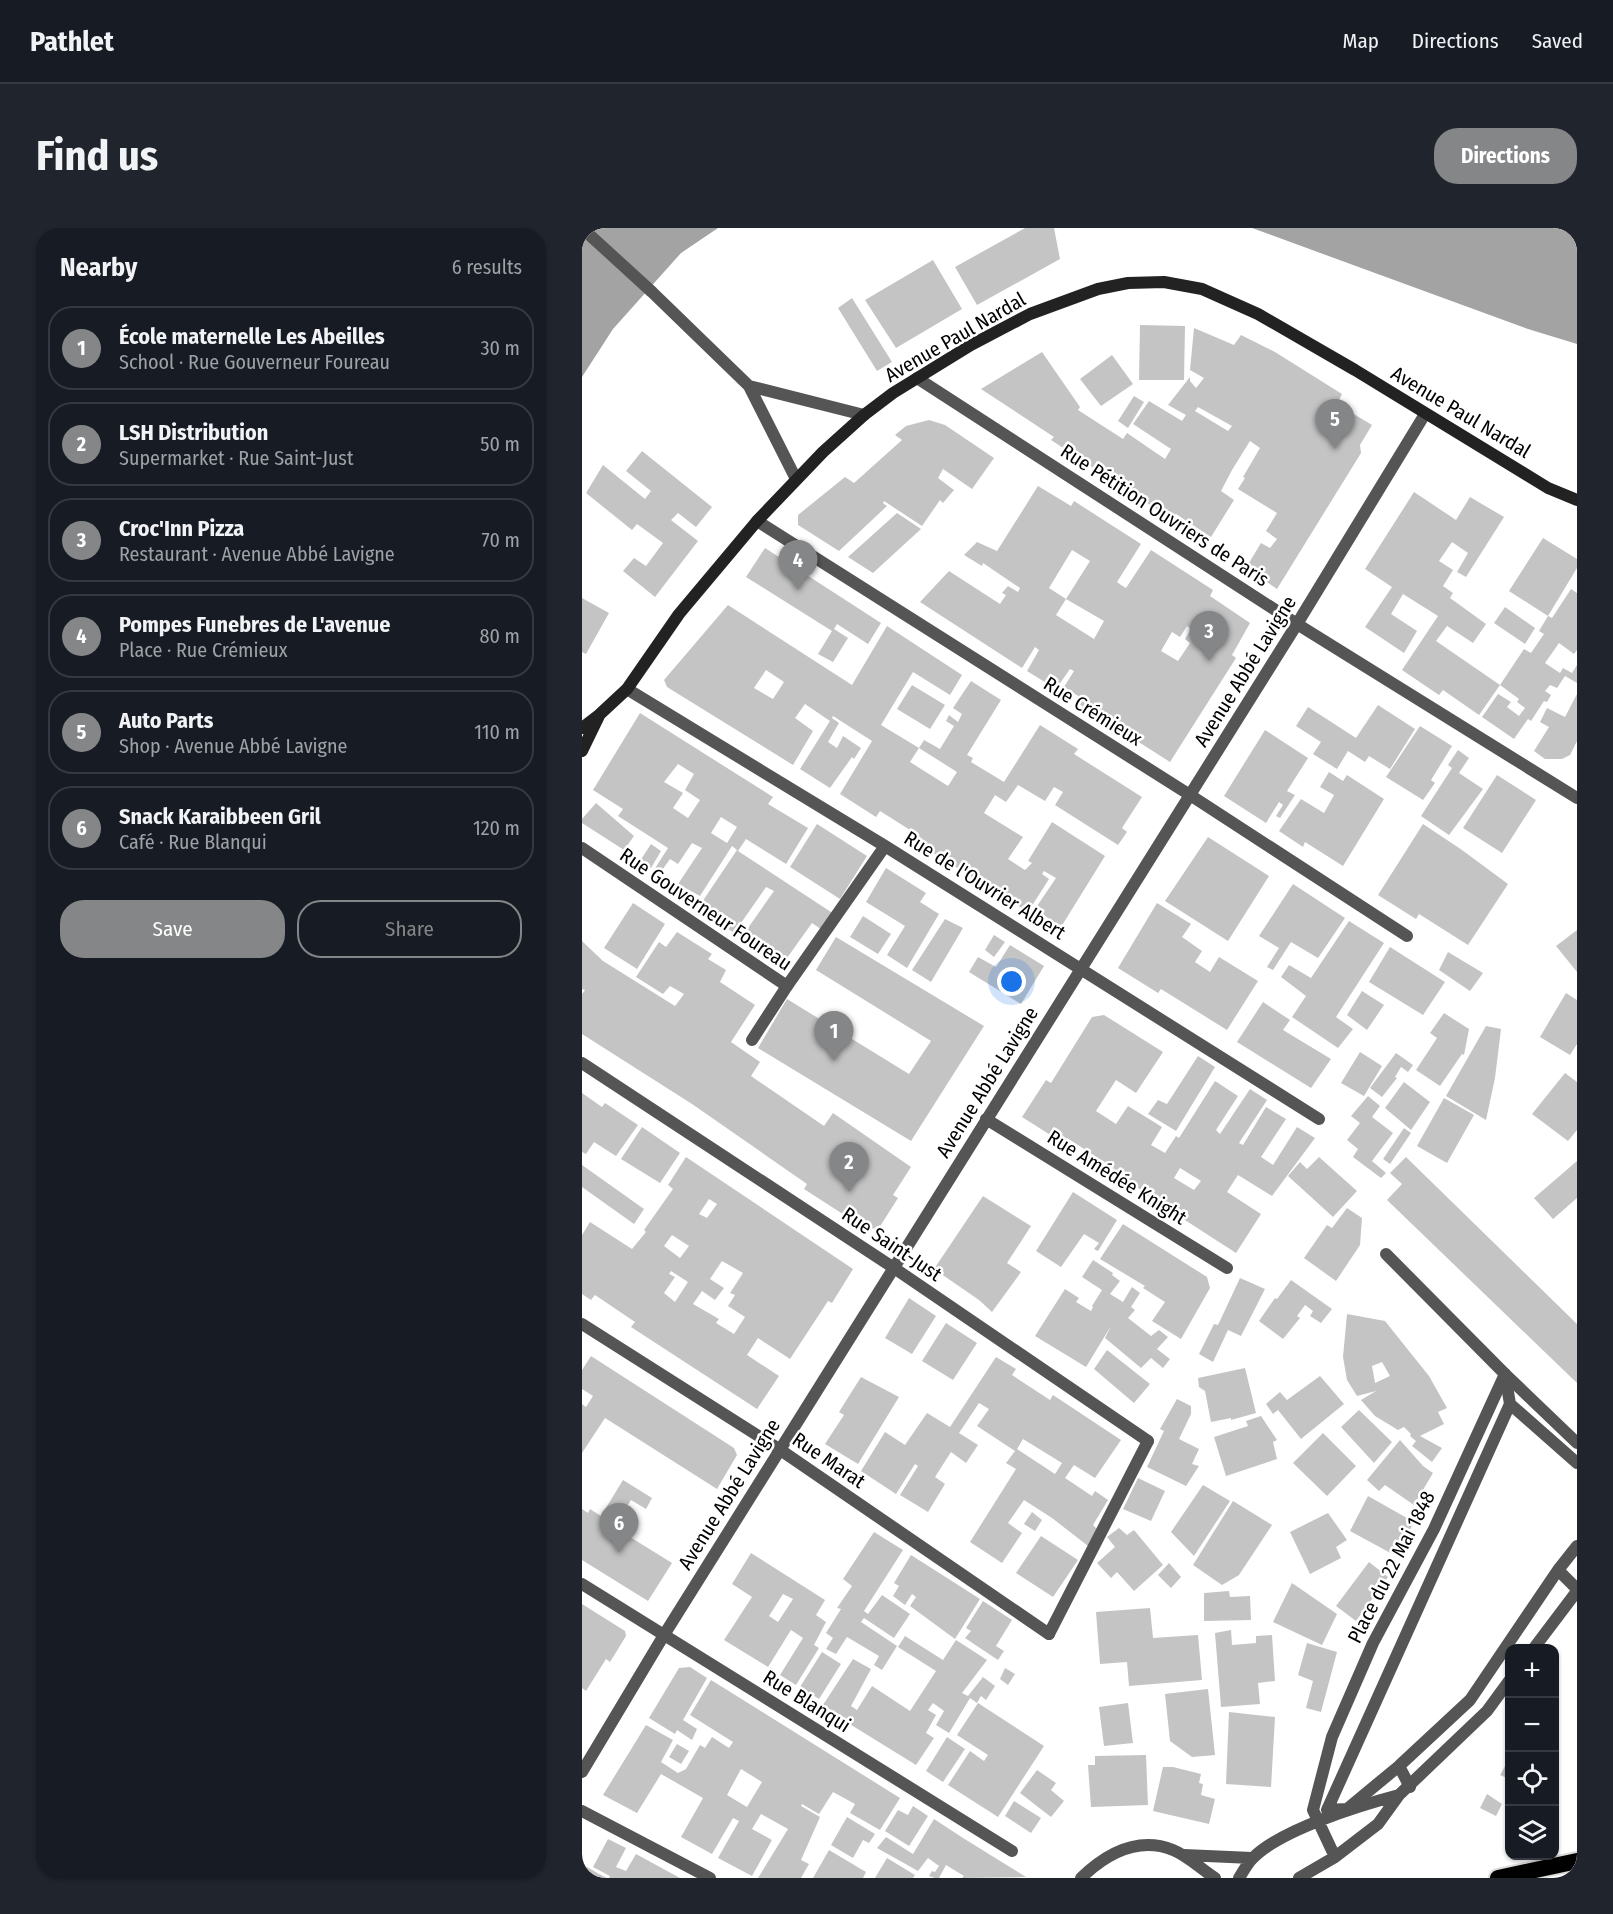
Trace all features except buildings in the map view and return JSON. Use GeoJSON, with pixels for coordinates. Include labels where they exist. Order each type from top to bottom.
{"type":"FeatureCollection","features":[{"type":"Feature","properties":{"kind":"highway"},"geometry":{"type":"LineString","coordinates":[[1498,1878],[1577,1863]]}},
{"type":"Feature","properties":{"kind":"highway"},"geometry":{"type":"LineString","coordinates":[[1534,1878],[1577,1863]]}},
{"type":"Feature","properties":{"kind":"main road","name":"Avenue Paul Nardal"},"geometry":{"type":"LineString","coordinates":[[582,728],[627,689],[680,614],[757,522],[796,479],[864,415],[917,378],[971,345],[1030,314],[1098,289],[1128,283],[1164,282],[1202,290],[1258,314],[1355,370],[1548,488],[1577,500]]}},
{"type":"Feature","properties":{"kind":"main road"},"geometry":{"type":"LineString","coordinates":[[582,751],[599,715]]}},
{"type":"Feature","properties":{"kind":"street"},"geometry":{"type":"LineString","coordinates":[[582,228],[749,386],[796,479]]}},
{"type":"Feature","properties":{"kind":"street","name":"Rue Pétition Ouvriers de Paris"},"geometry":{"type":"LineString","coordinates":[[917,378],[1297,624],[1577,798]]}},
{"type":"Feature","properties":{"kind":"street"},"geometry":{"type":"LineString","coordinates":[[749,386],[864,415]]}},
{"type":"Feature","properties":{"kind":"street","name":"Avenue Abbé Lavigne"},"geometry":{"type":"LineString","coordinates":[[582,1772],[779,1449],[1082,969],[1425,414]]}},
{"type":"Feature","properties":{"kind":"street","name":"Rue Crémieux"},"geometry":{"type":"LineString","coordinates":[[757,522],[1190,795],[1407,936]]}},
{"type":"Feature","properties":{"kind":"street","name":"Rue de l'Ouvrier Albert"},"geometry":{"type":"LineString","coordinates":[[627,689],[885,846],[1319,1119]]}},
{"type":"Feature","properties":{"kind":"street"},"geometry":{"type":"LineString","coordinates":[[787,986],[885,846]]}},
{"type":"Feature","properties":{"kind":"street","name":"Rue Gouverneur Foureau"},"geometry":{"type":"LineString","coordinates":[[582,848],[787,986],[752,1040]]}},
{"type":"Feature","properties":{"kind":"street","name":"Rue Saint-Just"},"geometry":{"type":"LineString","coordinates":[[582,1063],[894,1268],[1148,1442],[1049,1634]]}},
{"type":"Feature","properties":{"kind":"street","name":"Rue Amédée Knight"},"geometry":{"type":"LineString","coordinates":[[986,1119],[1227,1268]]}},
{"type":"Feature","properties":{"kind":"street"},"geometry":{"type":"LineString","coordinates":[[1386,1254],[1577,1443]]}},
{"type":"Feature","properties":{"kind":"street","name":"Rue Marat"},"geometry":{"type":"LineString","coordinates":[[582,1324],[779,1449],[1049,1634]]}},
{"type":"Feature","properties":{"kind":"street"},"geometry":{"type":"LineString","coordinates":[[1505,1374],[1510,1404],[1577,1463]]}},
{"type":"Feature","properties":{"kind":"street","name":"Place du 22 Mai 1848"},"geometry":{"type":"LineString","coordinates":[[1313,1810],[1332,1737],[1373,1643],[1434,1529],[1505,1374]]}},
{"type":"Feature","properties":{"kind":"street","name":"Place du 22 Mai 1848"},"geometry":{"type":"LineString","coordinates":[[1327,1810],[1510,1404]]}},
{"type":"Feature","properties":{"kind":"street"},"geometry":{"type":"LineString","coordinates":[[1335,1857],[1313,1810],[1347,1809],[1399,1766],[1470,1700],[1558,1570],[1577,1546]]}},
{"type":"Feature","properties":{"kind":"street"},"geometry":{"type":"LineString","coordinates":[[1537,1644],[1577,1590],[1558,1570]]}},
{"type":"Feature","properties":{"kind":"street","name":"Rue Blanqui"},"geometry":{"type":"LineString","coordinates":[[582,1584],[1012,1851]]}},
{"type":"Feature","properties":{"kind":"street"},"geometry":{"type":"LineString","coordinates":[[1299,1878],[1335,1857],[1378,1824],[1399,1795],[1410,1787],[1487,1711],[1505,1686]]}},
{"type":"Feature","properties":{"kind":"street"},"geometry":{"type":"LineString","coordinates":[[1470,1700],[1487,1711]]}},
{"type":"Feature","properties":{"kind":"street"},"geometry":{"type":"LineString","coordinates":[[1399,1766],[1410,1787]]}},
{"type":"Feature","properties":{"kind":"street"},"geometry":{"type":"LineString","coordinates":[[1239,1878],[1252,1858],[1290,1833],[1368,1803],[1399,1795]]}},
{"type":"Feature","properties":{"kind":"street"},"geometry":{"type":"LineString","coordinates":[[582,1811],[710,1878]]}},
{"type":"Feature","properties":{"kind":"street"},"geometry":{"type":"LineString","coordinates":[[1081,1878],[1095,1864],[1118,1850],[1133,1846],[1153,1845],[1182,1855],[1215,1878]]}},
{"type":"Feature","properties":{"kind":"street"},"geometry":{"type":"LineString","coordinates":[[1182,1855],[1252,1858]]}},
{"type":"Feature","properties":{"kind":"shaded area"},"geometry":{"type":"Polygon","coordinates":[[[582,228],[718,228],[681,253],[613,329],[582,377],[582,228]]]}},
{"type":"Feature","properties":{"kind":"shaded area"},"geometry":{"type":"Polygon","coordinates":[[[1252,228],[1561,228],[1577,234],[1577,344],[1528,329],[1252,228]]]}},
{"type":"Feature","properties":{"kind":"place","name":"Auto Parts"},"geometry":{"type":"Point","coordinates":[1335,449]}},
{"type":"Feature","properties":{"kind":"place","name":"Pompes Funebres de L'avenue"},"geometry":{"type":"Point","coordinates":[798,590]}},
{"type":"Feature","properties":{"kind":"place","name":"Croc'Inn Pizza"},"geometry":{"type":"Point","coordinates":[1209,661]}},
{"type":"Feature","properties":{"kind":"place","name":"École maternelle Les Abeilles"},"geometry":{"type":"Point","coordinates":[834,1061]}},
{"type":"Feature","properties":{"kind":"place","name":"LSH Distribution"},"geometry":{"type":"Point","coordinates":[849,1192]}},
{"type":"Feature","properties":{"kind":"place","name":"Snack Karaibbeen Gril"},"geometry":{"type":"Point","coordinates":[619,1553]}}]}
